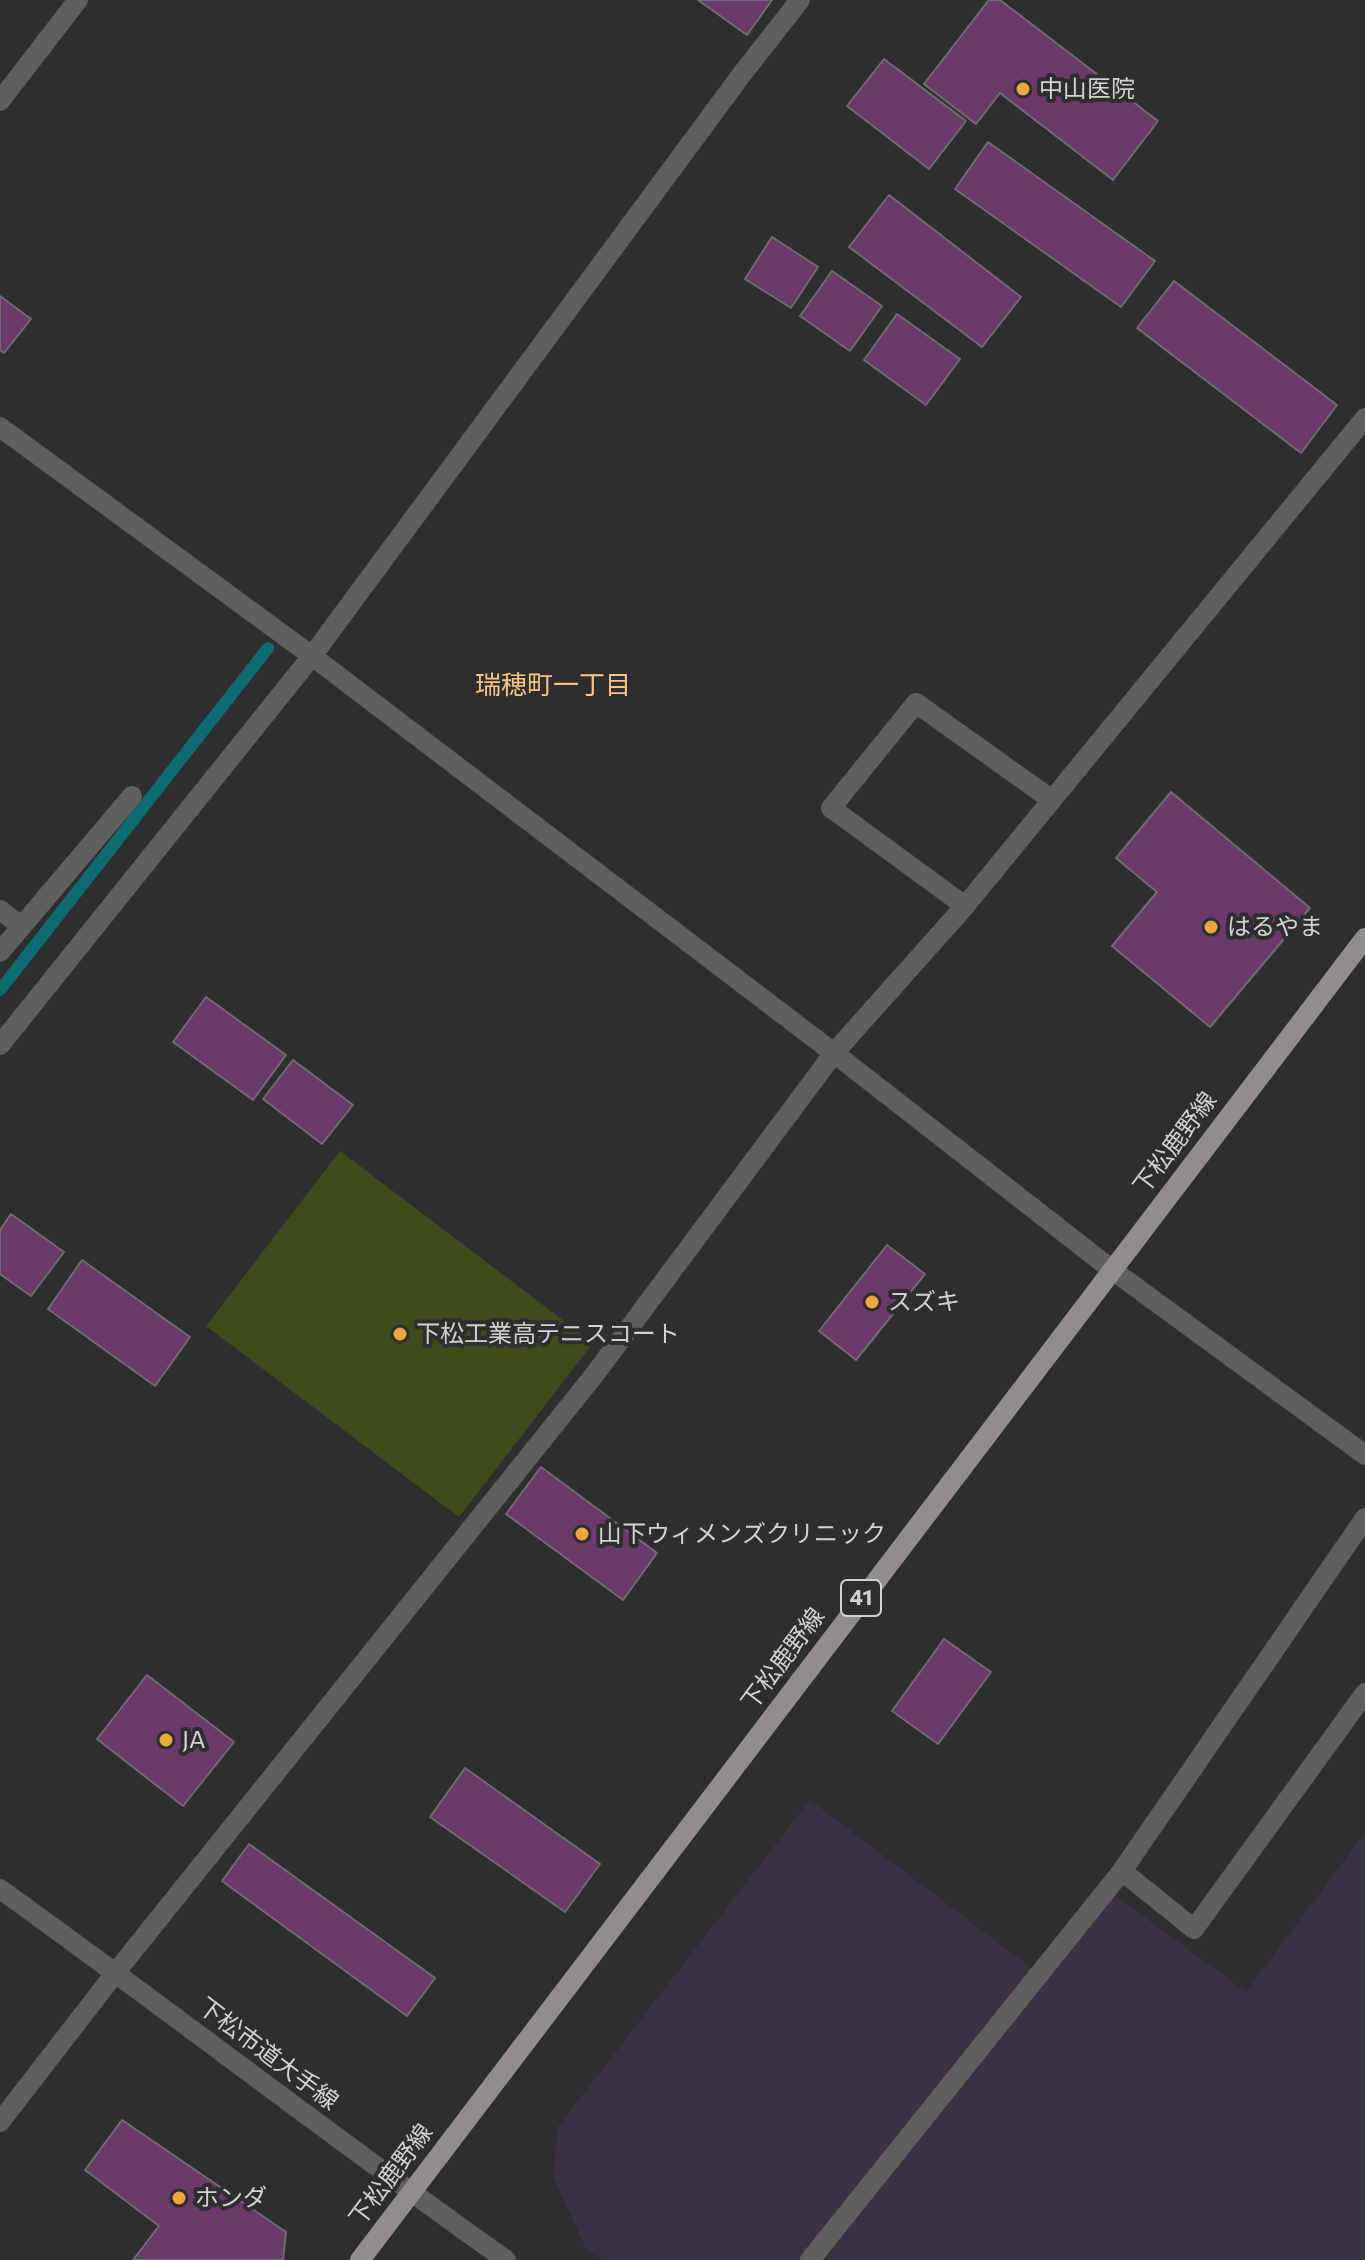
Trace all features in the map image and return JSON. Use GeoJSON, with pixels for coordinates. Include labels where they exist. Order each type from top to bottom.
{"type":"FeatureCollection","features":[{"type":"Feature","properties":{"kind":"main road","name":"下松鹿野線"},"geometry":{"type":"LineString","coordinates":[[360,2260],[1365,938]]}},
{"type":"Feature","properties":{"kind":"street"},"geometry":{"type":"LineString","coordinates":[[0,101],[78,0]]}},
{"type":"Feature","properties":{"kind":"street"},"geometry":{"type":"LineString","coordinates":[[0,1045],[312,656],[723,99],[800,0]]}},
{"type":"Feature","properties":{"kind":"street"},"geometry":{"type":"LineString","coordinates":[[0,2122],[116,1972],[595,1374],[834,1053],[965,906],[1365,418]]}},
{"type":"Feature","properties":{"kind":"street"},"geometry":{"type":"LineString","coordinates":[[0,427],[312,656],[834,1053],[1111,1269],[1365,1455]]}},
{"type":"Feature","properties":{"kind":"street"},"geometry":{"type":"LineString","coordinates":[[965,906],[831,808],[916,703],[1052,800]]}},
{"type":"Feature","properties":{"kind":"street"},"geometry":{"type":"LineString","coordinates":[[0,952],[132,796]]}},
{"type":"Feature","properties":{"kind":"street"},"geometry":{"type":"LineString","coordinates":[[0,910],[21,926]]}},
{"type":"Feature","properties":{"kind":"street"},"geometry":{"type":"LineString","coordinates":[[810,2260],[1122,1871],[1365,1518]]}},
{"type":"Feature","properties":{"kind":"street"},"geometry":{"type":"LineString","coordinates":[[1122,1871],[1194,1929],[1365,1693]]}},
{"type":"Feature","properties":{"kind":"street","name":"下松市道大手線"},"geometry":{"type":"LineString","coordinates":[[0,1889],[506,2260]]}},
{"type":"Feature","properties":{"kind":"shaded area"},"geometry":{"type":"Polygon","coordinates":[[[810,1800],[1047,1980],[1113,1894],[1246,1992],[1365,1833],[1365,2260],[602,2260],[587,2250],[553,2177],[558,2127],[810,1800]]]}},
{"type":"Feature","properties":{"kind":"green space","name":"下松工業高テニスコート"},"geometry":{"type":"Polygon","coordinates":[[[340,1151],[593,1343],[459,1517],[206,1326],[340,1151]]]}},
{"type":"Feature","properties":{"kind":"building"},"geometry":{"type":"Polygon","coordinates":[[[698,0],[772,0],[747,35],[698,0]]]}},
{"type":"Feature","properties":{"kind":"building","name":"中山医院"},"geometry":{"type":"Polygon","coordinates":[[[989,0],[1000,0],[1158,121],[1113,180],[1000,93],[976,124],[924,84],[989,0]]]}},
{"type":"Feature","properties":{"kind":"building"},"geometry":{"type":"Polygon","coordinates":[[[884,59],[966,121],[929,169],[847,106],[884,59]]]}},
{"type":"Feature","properties":{"kind":"building"},"geometry":{"type":"Polygon","coordinates":[[[988,142],[1155,261],[1121,307],[955,189],[988,142]]]}},
{"type":"Feature","properties":{"kind":"building"},"geometry":{"type":"Polygon","coordinates":[[[889,195],[1021,297],[982,347],[849,247],[889,195]]]}},
{"type":"Feature","properties":{"kind":"building"},"geometry":{"type":"Polygon","coordinates":[[[772,237],[818,267],[791,308],[745,279],[772,237]]]}},
{"type":"Feature","properties":{"kind":"building"},"geometry":{"type":"Polygon","coordinates":[[[832,271],[882,306],[850,351],[800,316],[832,271]]]}},
{"type":"Feature","properties":{"kind":"building"},"geometry":{"type":"Polygon","coordinates":[[[1174,281],[1337,405],[1301,453],[1137,328],[1174,281]]]}},
{"type":"Feature","properties":{"kind":"building"},"geometry":{"type":"Polygon","coordinates":[[[0,296],[31,319],[4,353],[0,350],[0,296]]]}},
{"type":"Feature","properties":{"kind":"building"},"geometry":{"type":"Polygon","coordinates":[[[897,314],[960,359],[926,405],[864,360],[897,314]]]}},
{"type":"Feature","properties":{"kind":"building","name":"はるやま"},"geometry":{"type":"Polygon","coordinates":[[[1171,792],[1310,908],[1210,1027],[1112,946],[1157,892],[1116,858],[1171,792]]]}},
{"type":"Feature","properties":{"kind":"building"},"geometry":{"type":"Polygon","coordinates":[[[206,997],[286,1055],[253,1100],[173,1042],[206,997]]]}},
{"type":"Feature","properties":{"kind":"building"},"geometry":{"type":"Polygon","coordinates":[[[293,1060],[353,1105],[322,1144],[263,1099],[293,1060]]]}},
{"type":"Feature","properties":{"kind":"building"},"geometry":{"type":"Polygon","coordinates":[[[11,1214],[64,1252],[31,1296],[0,1274],[0,1230],[11,1214]]]}},
{"type":"Feature","properties":{"kind":"building","name":"スズキ"},"geometry":{"type":"Polygon","coordinates":[[[887,1245],[925,1274],[856,1360],[819,1331],[887,1245]]]}},
{"type":"Feature","properties":{"kind":"building"},"geometry":{"type":"Polygon","coordinates":[[[82,1260],[190,1337],[155,1386],[48,1309],[82,1260]]]}},
{"type":"Feature","properties":{"kind":"building","name":"山下ウィメンズクリニック"},"geometry":{"type":"Polygon","coordinates":[[[541,1467],[657,1553],[623,1600],[506,1514],[541,1467]]]}},
{"type":"Feature","properties":{"kind":"building"},"geometry":{"type":"Polygon","coordinates":[[[944,1639],[991,1672],[938,1744],[892,1711],[944,1639]]]}},
{"type":"Feature","properties":{"kind":"building","name":"JA"},"geometry":{"type":"Polygon","coordinates":[[[147,1675],[234,1742],[183,1806],[97,1739],[147,1675]]]}},
{"type":"Feature","properties":{"kind":"building"},"geometry":{"type":"Polygon","coordinates":[[[465,1768],[600,1864],[565,1912],[430,1817],[465,1768]]]}},
{"type":"Feature","properties":{"kind":"building"},"geometry":{"type":"Polygon","coordinates":[[[249,1844],[435,1978],[407,2016],[222,1881],[249,1844]]]}},
{"type":"Feature","properties":{"kind":"building","name":"ホンダ"},"geometry":{"type":"Polygon","coordinates":[[[122,2120],[286,2232],[283,2260],[133,2260],[159,2226],[85,2170],[122,2120]]]}},
{"type":"Feature","properties":{"kind":"waterway"},"geometry":{"type":"LineString","coordinates":[[0,990],[268,648]]}},
{"type":"Feature","properties":{"kind":"place","name":"中山医院"},"geometry":{"type":"Point","coordinates":[1023,89]}},
{"type":"Feature","properties":{"kind":"place","name":"はるやま"},"geometry":{"type":"Point","coordinates":[1211,927]}},
{"type":"Feature","properties":{"kind":"place","name":"スズキ"},"geometry":{"type":"Point","coordinates":[872,1302]}},
{"type":"Feature","properties":{"kind":"place","name":"下松工業高テニスコート"},"geometry":{"type":"Point","coordinates":[400,1334]}},
{"type":"Feature","properties":{"kind":"place","name":"山下ウィメンズクリニック"},"geometry":{"type":"Point","coordinates":[582,1534]}},
{"type":"Feature","properties":{"kind":"place","name":"JA"},"geometry":{"type":"Point","coordinates":[166,1740]}},
{"type":"Feature","properties":{"kind":"place","name":"ホンダ"},"geometry":{"type":"Point","coordinates":[179,2198]}},
{"type":"Feature","properties":{"kind":"district","name":"瑞穂町一丁目"},"geometry":{"type":"Point","coordinates":[553,685]}}]}
